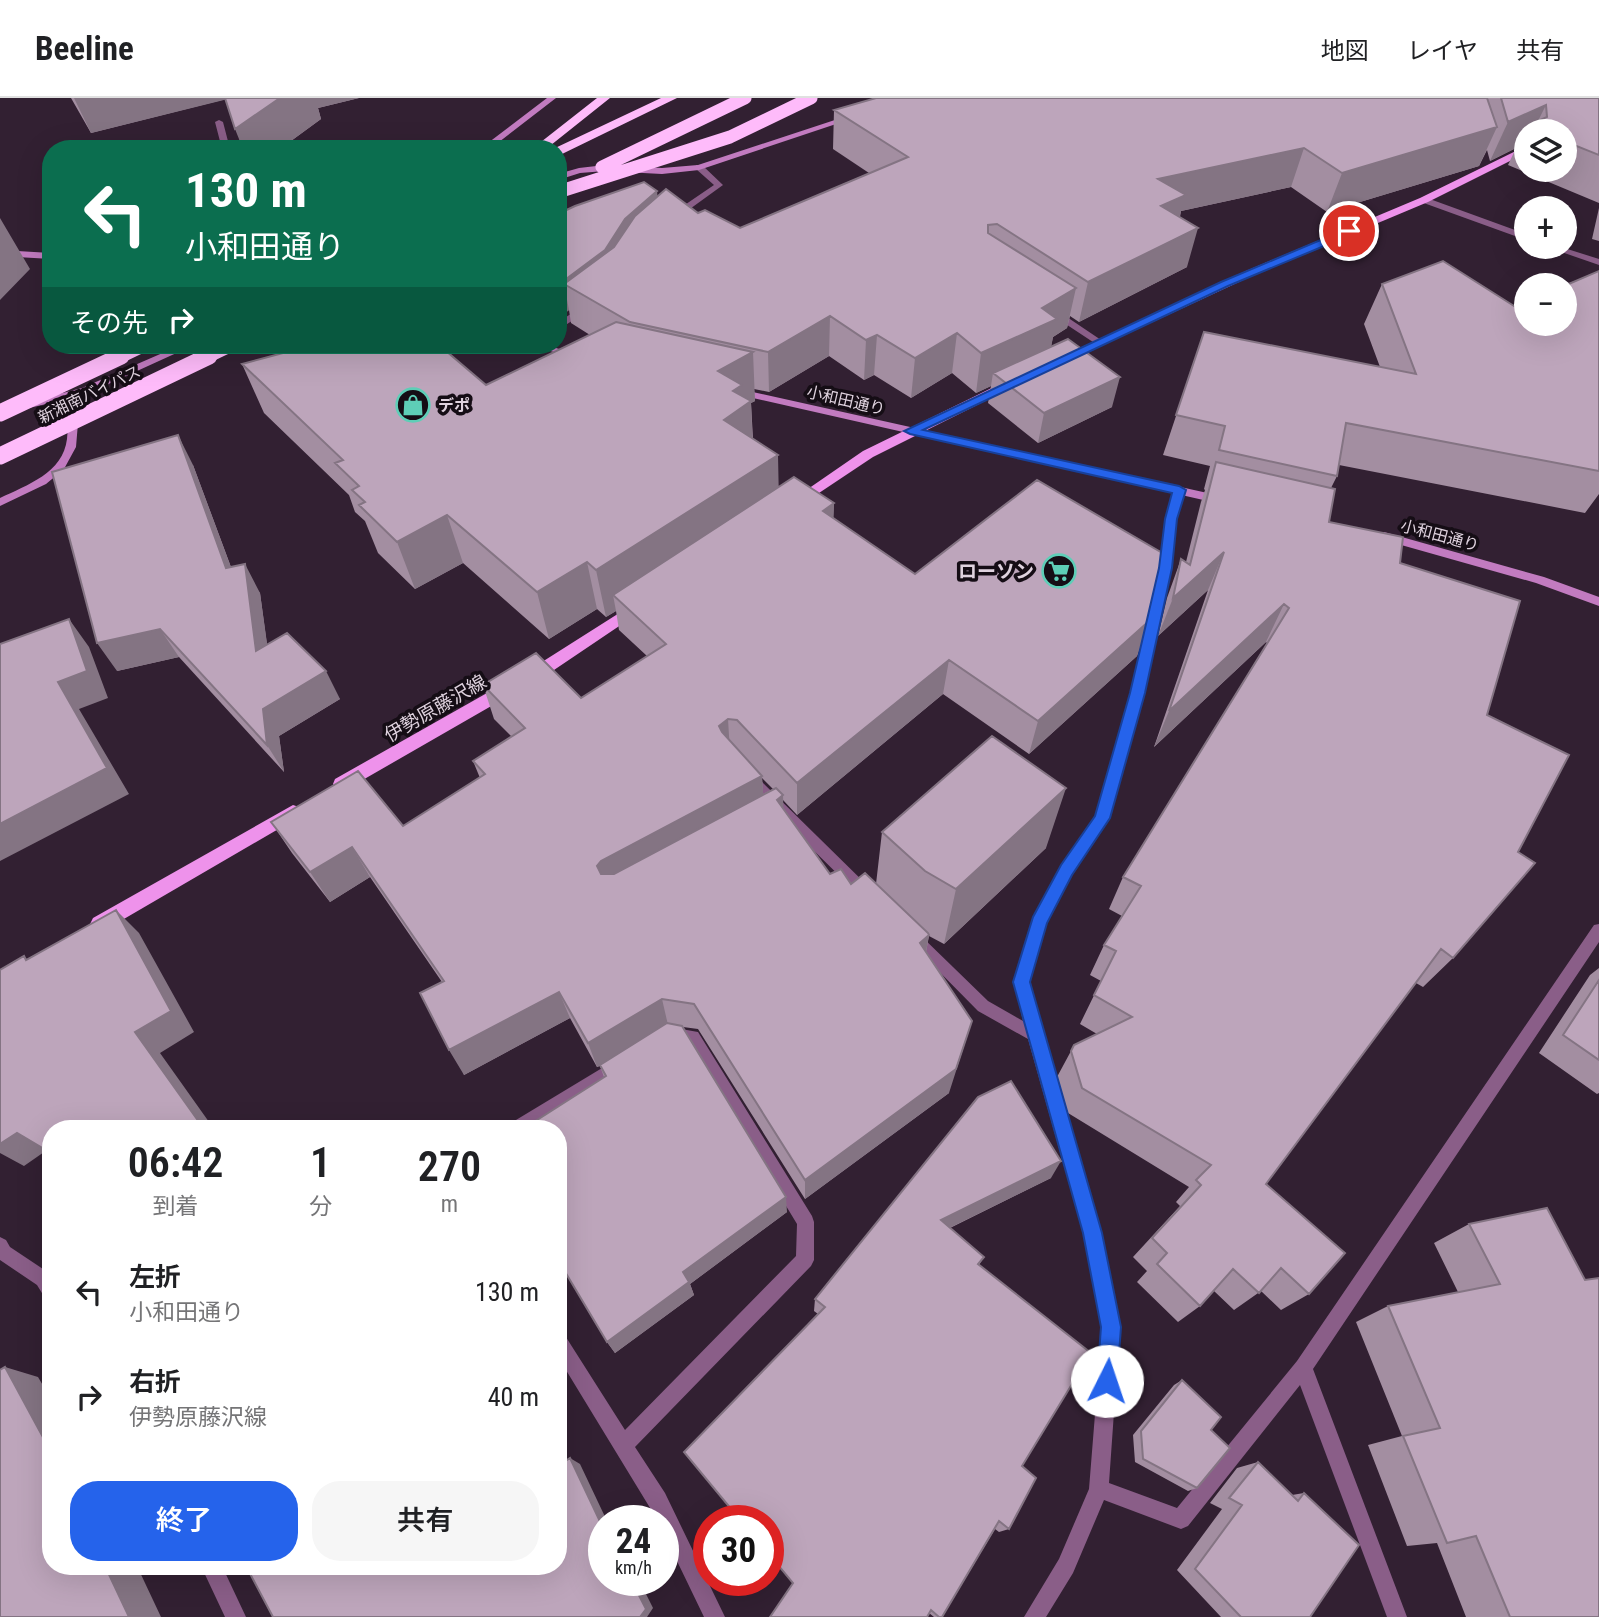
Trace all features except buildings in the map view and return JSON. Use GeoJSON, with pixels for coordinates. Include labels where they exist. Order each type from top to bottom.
{"type":"FeatureCollection","features":[{"type":"Feature","properties":{"kind":"highway"},"geometry":{"type":"LineString","coordinates":[[550,140],[604,98]]}},
{"type":"Feature","properties":{"kind":"highway"},"geometry":{"type":"LineString","coordinates":[[567,147],[671,98]]}},
{"type":"Feature","properties":{"kind":"highway"},"geometry":{"type":"LineString","coordinates":[[567,186],[745,98]]}},
{"type":"Feature","properties":{"kind":"highway"},"geometry":{"type":"LineString","coordinates":[[567,187],[730,137],[811,98]]}},
{"type":"Feature","properties":{"kind":"highway","name":"新湘南バイパス"},"geometry":{"type":"LineString","coordinates":[[0,411],[125,354]]}},
{"type":"Feature","properties":{"kind":"highway","name":"新湘南バイパス"},"geometry":{"type":"LineString","coordinates":[[0,456],[213,354]]}},
{"type":"Feature","properties":{"kind":"main road"},"geometry":{"type":"LineString","coordinates":[[1048,365],[1250,273],[1424,200],[1485,166],[1514,154]]}},
{"type":"Feature","properties":{"kind":"main road"},"geometry":{"type":"LineString","coordinates":[[788,507],[868,454],[1023,377]]}},
{"type":"Feature","properties":{"kind":"main road","name":"伊勢原藤沢線"},"geometry":{"type":"LineString","coordinates":[[330,791],[548,666],[651,598]]}},
{"type":"Feature","properties":{"kind":"main road"},"geometry":{"type":"LineString","coordinates":[[92,929],[306,805]]}},
{"type":"Feature","properties":{"kind":"street"},"geometry":{"type":"LineString","coordinates":[[496,140],[552,98]]}},
{"type":"Feature","properties":{"kind":"street"},"geometry":{"type":"LineString","coordinates":[[567,174],[606,168],[663,171],[699,167],[857,115]]}},
{"type":"Feature","properties":{"kind":"street"},"geometry":{"type":"LineString","coordinates":[[219,122],[224,140]]}},
{"type":"Feature","properties":{"kind":"street"},"geometry":{"type":"LineString","coordinates":[[665,223],[719,185],[699,167]]}},
{"type":"Feature","properties":{"kind":"street"},"geometry":{"type":"LineString","coordinates":[[1424,200],[1514,233]]}},
{"type":"Feature","properties":{"kind":"street"},"geometry":{"type":"LineString","coordinates":[[0,253],[42,255]]}},
{"type":"Feature","properties":{"kind":"street"},"geometry":{"type":"LineString","coordinates":[[1577,255],[1599,262]]}},
{"type":"Feature","properties":{"kind":"street"},"geometry":{"type":"LineString","coordinates":[[567,321],[590,304]]}},
{"type":"Feature","properties":{"kind":"street"},"geometry":{"type":"LineString","coordinates":[[1043,305],[1098,342]]}},
{"type":"Feature","properties":{"kind":"street"},"geometry":{"type":"LineString","coordinates":[[567,353],[587,357]]}},
{"type":"Feature","properties":{"kind":"street"},"geometry":{"type":"LineString","coordinates":[[0,411],[63,399],[92,389],[169,354]]}},
{"type":"Feature","properties":{"kind":"street","name":"小和田通り"},"geometry":{"type":"LineString","coordinates":[[722,388],[1234,502]]}},
{"type":"Feature","properties":{"kind":"street"},"geometry":{"type":"LineString","coordinates":[[0,502],[54,474],[71,449],[72,411],[78,399],[92,389]]}},
{"type":"Feature","properties":{"kind":"street"},"geometry":{"type":"LineString","coordinates":[[1034,1617],[1066,1566],[1099,1489],[1111,1327],[1092,1233],[1021,982],[1039,922],[1066,870],[1103,818],[1137,693],[1179,490]]}},
{"type":"Feature","properties":{"kind":"street","name":"小和田通り"},"geometry":{"type":"LineString","coordinates":[[1370,533],[1452,553],[1540,580],[1599,602]]}},
{"type":"Feature","properties":{"kind":"street"},"geometry":{"type":"LineString","coordinates":[[741,769],[772,812],[875,903]]}},
{"type":"Feature","properties":{"kind":"street"},"geometry":{"type":"LineString","coordinates":[[1099,1489],[1181,1520],[1303,1367],[1599,930]]}},
{"type":"Feature","properties":{"kind":"street"},"geometry":{"type":"LineString","coordinates":[[905,931],[983,1006],[1034,1035]]}},
{"type":"Feature","properties":{"kind":"street"},"geometry":{"type":"LineString","coordinates":[[624,1445],[805,1260],[806,1222],[693,1037],[668,1034],[657,1042]]}},
{"type":"Feature","properties":{"kind":"street"},"geometry":{"type":"LineString","coordinates":[[531,1120],[634,1056]]}},
{"type":"Feature","properties":{"kind":"street"},"geometry":{"type":"LineString","coordinates":[[1,1255],[42,1278]]}},
{"type":"Feature","properties":{"kind":"street"},"geometry":{"type":"LineString","coordinates":[[567,1354],[658,1500],[715,1617]]}},
{"type":"Feature","properties":{"kind":"street"},"geometry":{"type":"LineString","coordinates":[[1303,1367],[1397,1617]]}},
{"type":"Feature","properties":{"kind":"street"},"geometry":{"type":"LineString","coordinates":[[215,1575],[236,1617]]}},
{"type":"Feature","properties":{"kind":"place","name":"デポ"},"geometry":{"type":"Point","coordinates":[413,405]}},
{"type":"Feature","properties":{"kind":"place","name":"ローソン"},"geometry":{"type":"Point","coordinates":[1059,571]}},
{"type":"Feature","properties":{"kind":"route"},"geometry":{"type":"LineString","coordinates":[[1107,1381],[1111,1327],[1092,1233],[1021,982],[1039,922],[1066,870],[1103,818],[1137,693],[1179,490],[910,431],[1224,284],[1349,231]]}}]}
